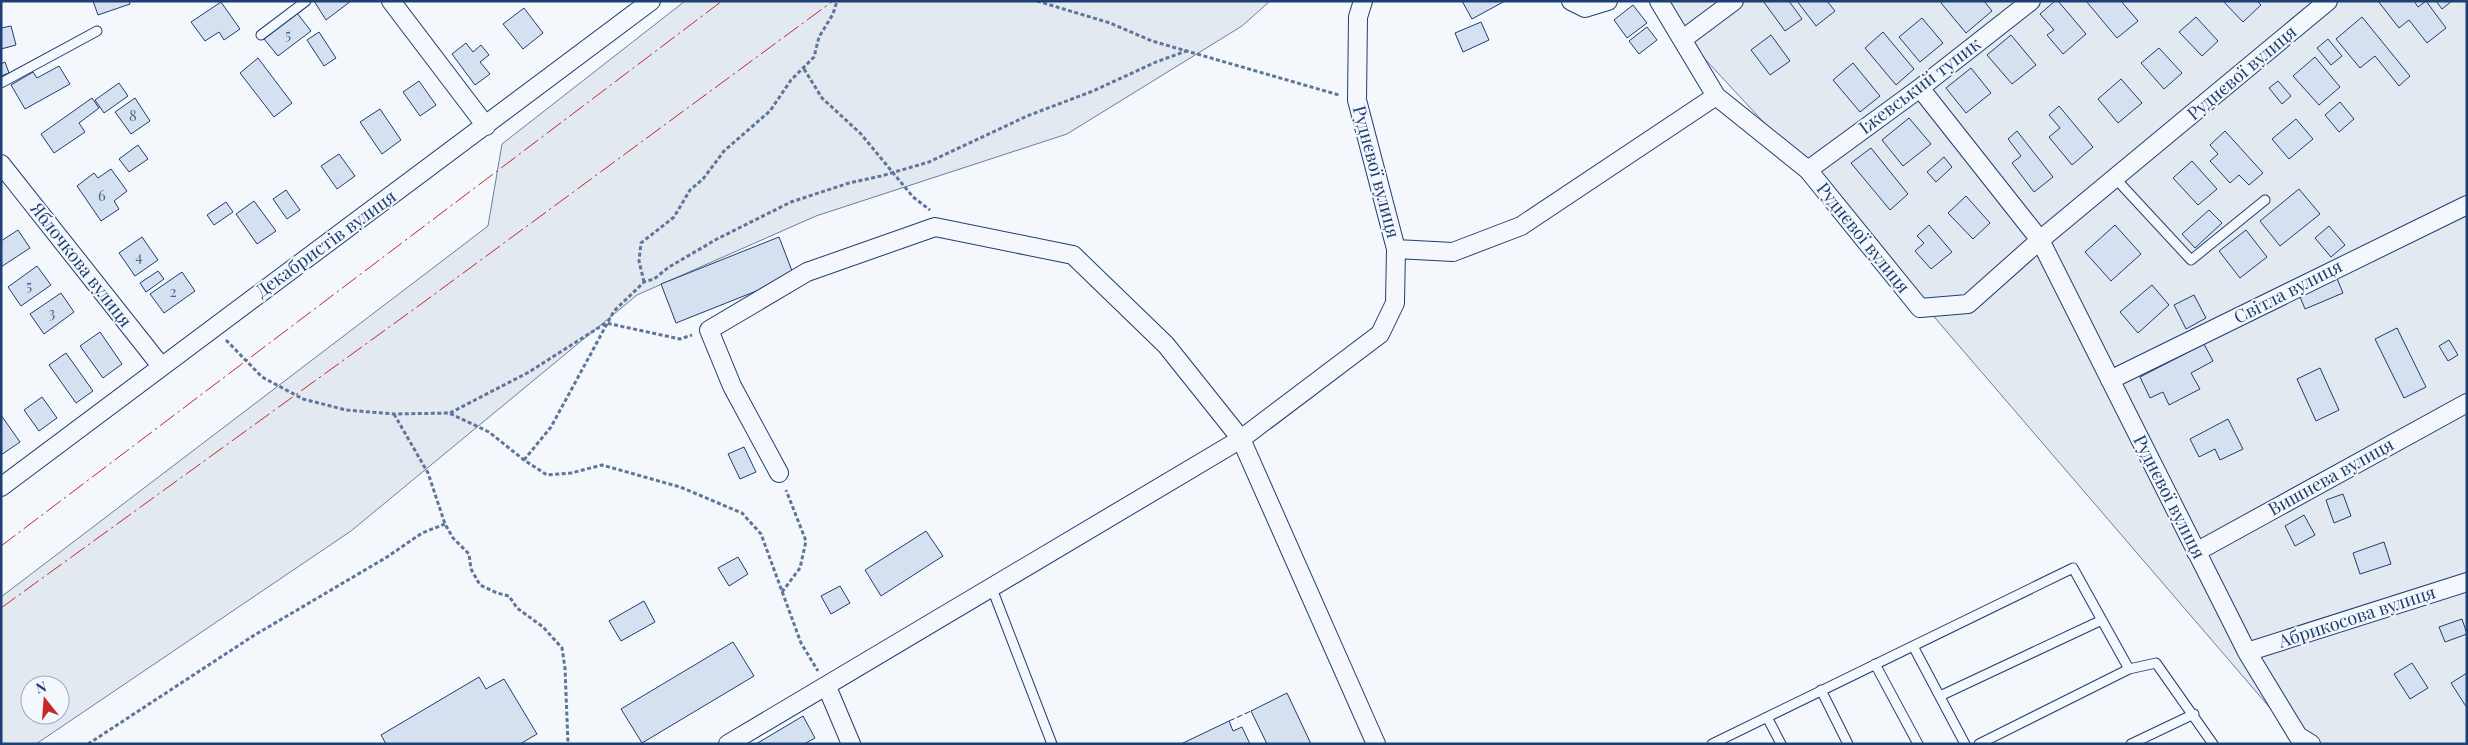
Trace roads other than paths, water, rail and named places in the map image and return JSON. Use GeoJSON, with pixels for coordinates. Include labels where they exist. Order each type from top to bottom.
{"type":"FeatureCollection","features":[{"type":"Feature","properties":{"kind":"street"},"geometry":{"type":"LineString","coordinates":[[391,1],[486,126]]}},
{"type":"Feature","properties":{"kind":"street","name":"Декабристів вулиця"},"geometry":{"type":"LineString","coordinates":[[1,487],[651,1]]}},
{"type":"Feature","properties":{"kind":"street","name":"Руднєвої вулиця"},"geometry":{"type":"LineString","coordinates":[[1362,1],[1358,17],[1357,100],[1396,249],[1453,252],[1521,226],[1716,96]]}},
{"type":"Feature","properties":{"kind":"street"},"geometry":{"type":"LineString","coordinates":[[1571,1],[1584,8],[1608,1]]}},
{"type":"Feature","properties":{"kind":"street","name":"Руднєвої вулиця"},"geometry":{"type":"LineString","coordinates":[[1659,1],[1683,38],[1716,96],[1808,170],[1920,308],[1968,304],[2040,240],[2328,1]]}},
{"type":"Feature","properties":{"kind":"street"},"geometry":{"type":"LineString","coordinates":[[1683,38],[1734,1]]}},
{"type":"Feature","properties":{"kind":"street","name":"Іжевський тупик"},"geometry":{"type":"LineString","coordinates":[[1808,170],[1920,88],[2031,1]]}},
{"type":"Feature","properties":{"kind":"street"},"geometry":{"type":"LineString","coordinates":[[1920,88],[2040,240]]}},
{"type":"Feature","properties":{"kind":"street","name":"Яблочкова вулиця"},"geometry":{"type":"LineString","coordinates":[[1,164],[161,366]]}},
{"type":"Feature","properties":{"kind":"street","name":"Світла вулиця"},"geometry":{"type":"LineString","coordinates":[[2110,380],[2467,205]]}},
{"type":"Feature","properties":{"kind":"street"},"geometry":{"type":"LineString","coordinates":[[780,473],[732,386],[709,330],[807,272],[935,227],[1073,255],[1166,345],[1240,439],[1376,744]]}},
{"type":"Feature","properties":{"kind":"street","name":"Руднєвої вулиця"},"geometry":{"type":"LineString","coordinates":[[2040,240],[2247,652],[2298,736],[2311,744]]}},
{"type":"Feature","properties":{"kind":"street"},"geometry":{"type":"LineString","coordinates":[[728,744],[1240,439],[1380,334],[1394,303],[1396,249]]}},
{"type":"Feature","properties":{"kind":"street","name":"Вишнева вулиця"},"geometry":{"type":"LineString","coordinates":[[2196,552],[2467,403]]}},
{"type":"Feature","properties":{"kind":"street","name":"Абрикосова вулиця"},"geometry":{"type":"LineString","coordinates":[[2247,652],[2467,582]]}},
{"type":"Feature","properties":{"kind":"street"},"geometry":{"type":"LineString","coordinates":[[827,686],[850,744]]}},
{"type":"Feature","properties":{"kind":"lane"},"geometry":{"type":"LineString","coordinates":[[260,35],[306,1]]}},
{"type":"Feature","properties":{"kind":"lane"},"geometry":{"type":"LineString","coordinates":[[1,83],[97,32]]}},
{"type":"Feature","properties":{"kind":"lane"},"geometry":{"type":"LineString","coordinates":[[2115,178],[2191,260],[2265,200]]}},
{"type":"Feature","properties":{"kind":"lane"},"geometry":{"type":"LineString","coordinates":[[1712,744],[2073,568],[2129,669]]}},
{"type":"Feature","properties":{"kind":"lane"},"geometry":{"type":"LineString","coordinates":[[991,586],[1052,744]]}},
{"type":"Feature","properties":{"kind":"lane"},"geometry":{"type":"LineString","coordinates":[[1940,696],[2102,620]]}},
{"type":"Feature","properties":{"kind":"lane"},"geometry":{"type":"LineString","coordinates":[[1913,646],[1965,744]]}},
{"type":"Feature","properties":{"kind":"lane"},"geometry":{"type":"LineString","coordinates":[[1979,744],[2129,669],[2156,663],[2194,714],[2213,744]]}},
{"type":"Feature","properties":{"kind":"lane"},"geometry":{"type":"LineString","coordinates":[[1875,664],[1918,744]]}},
{"type":"Feature","properties":{"kind":"lane"},"geometry":{"type":"LineString","coordinates":[[1821,690],[1848,744]]}},
{"type":"Feature","properties":{"kind":"lane"},"geometry":{"type":"LineString","coordinates":[[2130,744],[2194,714]]}},
{"type":"Feature","properties":{"kind":"lane"},"geometry":{"type":"LineString","coordinates":[[1767,717],[1781,744]]}}]}
